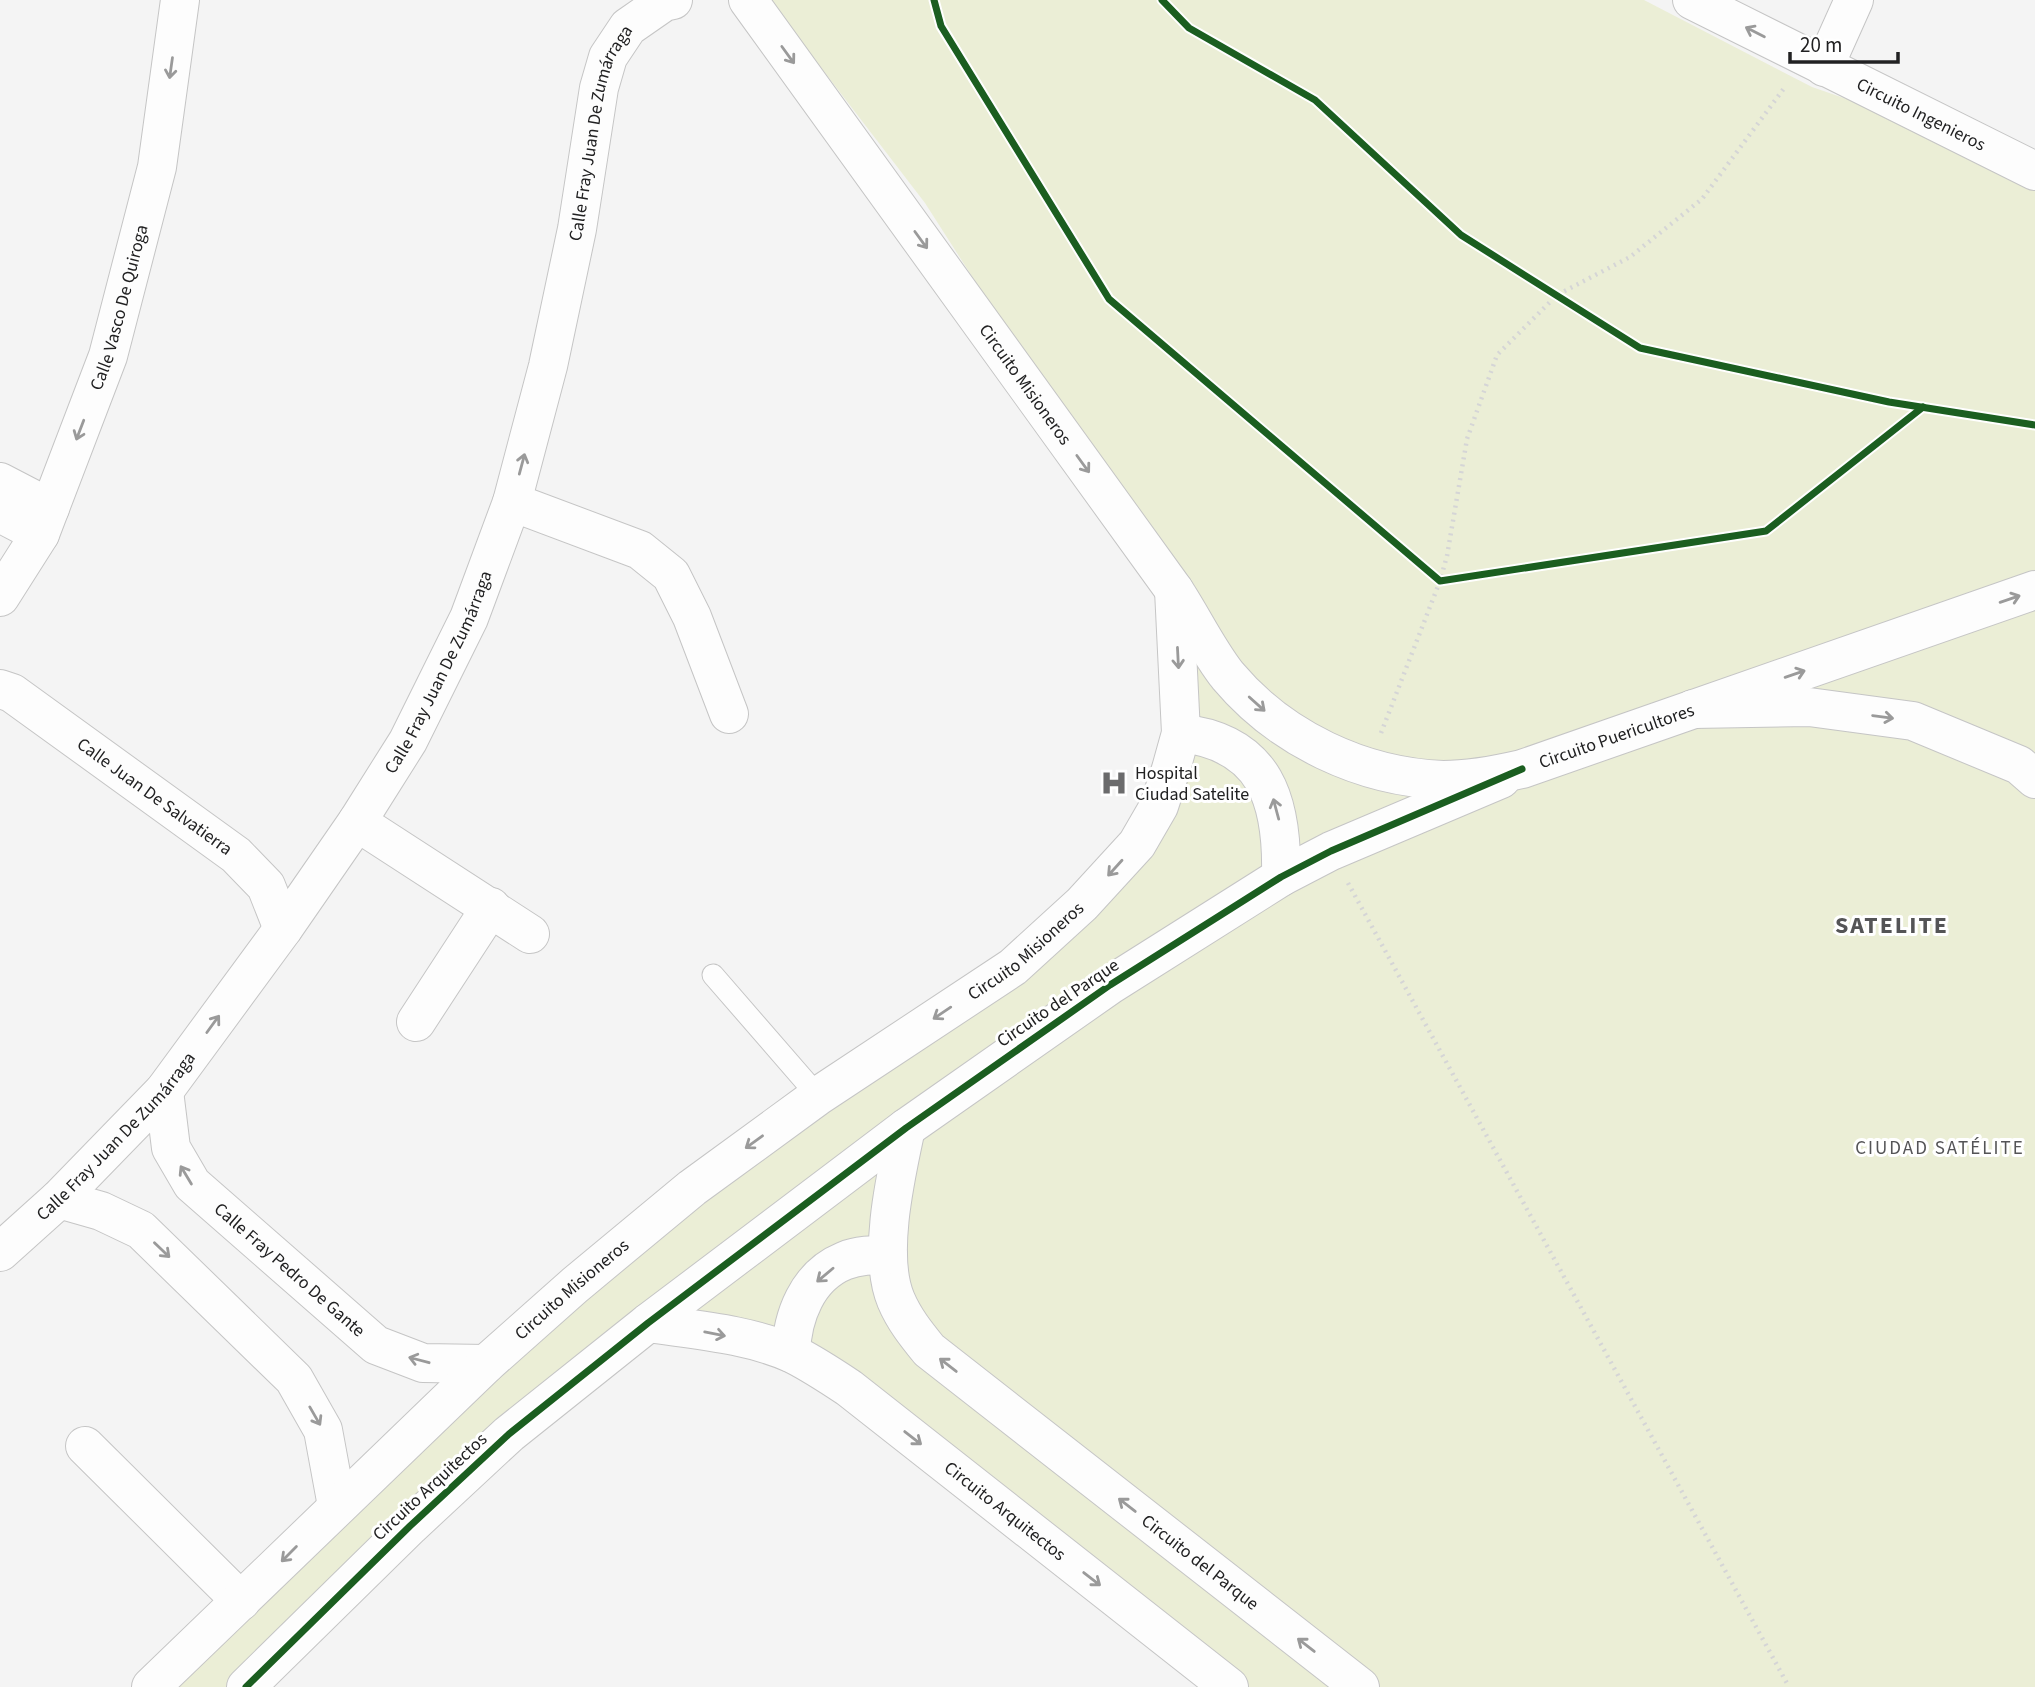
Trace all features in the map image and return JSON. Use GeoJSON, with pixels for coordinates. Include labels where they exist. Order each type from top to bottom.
{"type":"FeatureCollection","features":[{"type":"Feature","properties":{"kind":"main road","name":"Calle Vasco De Quiroga"},"geometry":{"type":"LineString","coordinates":[[0,597],[45,521],[108,356],[157,167],[180,0]]}},
{"type":"Feature","properties":{"kind":"main road","name":"Calle Fray Juan De Zumárraga"},"geometry":{"type":"LineString","coordinates":[[0,1252],[59,1199],[164,1091],[283,929],[408,741],[469,618],[512,502],[548,366],[577,229],[599,88],[608,57],[628,27],[664,2],[673,0]]}},
{"type":"Feature","properties":{"kind":"main road","name":"Circuito Misioneros"},"geometry":{"type":"LineString","coordinates":[[152,1687],[486,1364],[575,1285],[692,1188],[818,1096],[1013,967],[1082,904],[1137,844],[1163,794],[1181,733],[1174,590],[748,0]]}},
{"type":"Feature","properties":{"kind":"main road","name":"Circuito Ingenieros"},"geometry":{"type":"LineString","coordinates":[[1692,0],[2035,171]]}},
{"type":"Feature","properties":{"kind":"main road"},"geometry":{"type":"LineString","coordinates":[[1815,62],[1854,0]]}},
{"type":"Feature","properties":{"kind":"main road"},"geometry":{"type":"LineString","coordinates":[[0,482],[45,521]]}},
{"type":"Feature","properties":{"kind":"main road"},"geometry":{"type":"LineString","coordinates":[[512,502],[640,550],[671,575],[692,617],[729,714]]}},
{"type":"Feature","properties":{"kind":"main road"},"geometry":{"type":"LineString","coordinates":[[0,513],[45,521]]}},
{"type":"Feature","properties":{"kind":"main road","name":"Circuito Puericultores"},"geometry":{"type":"LineString","coordinates":[[1174,590],[1228,675],[1278,723],[1305,740],[1365,767],[1404,776],[1444,780],[1484,778],[1522,769],[2035,590]]}},
{"type":"Feature","properties":{"kind":"main road","name":"Calle Juan De Salvatierra"},"geometry":{"type":"LineString","coordinates":[[0,690],[12,693],[236,855],[266,886],[283,929]]}},
{"type":"Feature","properties":{"kind":"main road"},"geometry":{"type":"LineString","coordinates":[[1693,709],[1810,707],[1913,721],[2020,765],[2035,779]]}},
{"type":"Feature","properties":{"kind":"main road"},"geometry":{"type":"LineString","coordinates":[[1181,733],[1199,735],[1233,749],[1262,777],[1273,796],[1279,817],[1281,877]]}},
{"type":"Feature","properties":{"kind":"main road","name":"Circuito del Parque"},"geometry":{"type":"LineString","coordinates":[[648,1323],[906,1128],[1110,985],[1281,877],[1331,851],[1522,769]]}},
{"type":"Feature","properties":{"kind":"main road"},"geometry":{"type":"LineString","coordinates":[[356,822],[530,934]]}},
{"type":"Feature","properties":{"kind":"main road"},"geometry":{"type":"LineString","coordinates":[[416,1022],[491,907]]}},
{"type":"Feature","properties":{"kind":"main road","name":"Calle Fray Pedro De Gante"},"geometry":{"type":"LineString","coordinates":[[164,1091],[171,1148],[192,1184],[376,1345],[423,1363],[486,1364]]}},
{"type":"Feature","properties":{"kind":"main road","name":"Circuito del Parque"},"geometry":{"type":"LineString","coordinates":[[906,1128],[892,1200],[888,1255],[895,1297],[909,1327],[929,1350],[1360,1687]]}},
{"type":"Feature","properties":{"kind":"main road"},"geometry":{"type":"LineString","coordinates":[[59,1199],[101,1211],[141,1230],[294,1379],[323,1430],[337,1506]]}},
{"type":"Feature","properties":{"kind":"main road"},"geometry":{"type":"LineString","coordinates":[[791,1353],[796,1316],[814,1284],[827,1271],[843,1261],[864,1255],[888,1255]]}},
{"type":"Feature","properties":{"kind":"main road","name":"Circuito Arquitectos"},"geometry":{"type":"LineString","coordinates":[[246,1687],[410,1526],[509,1434],[648,1323],[751,1341],[791,1353],[849,1388],[1229,1687]]}},
{"type":"Feature","properties":{"kind":"main road"},"geometry":{"type":"LineString","coordinates":[[85,1446],[242,1601]]}},
{"type":"Feature","properties":{"kind":"lane"},"geometry":{"type":"LineString","coordinates":[[713,975],[818,1096]]}},
{"type":"Feature","properties":{"kind":"path"},"geometry":{"type":"LineString","coordinates":[[1365,767],[1440,581],[1447,556],[1466,439],[1497,355],[1556,295],[1630,257],[1702,199],[1815,62]]}},
{"type":"Feature","properties":{"kind":"path"},"geometry":{"type":"LineString","coordinates":[[1546,289],[1567,302]]}},
{"type":"Feature","properties":{"kind":"path"},"geometry":{"type":"LineString","coordinates":[[1430,572],[1440,581]]}},
{"type":"Feature","properties":{"kind":"path"},"geometry":{"type":"LineString","coordinates":[[1440,581],[1454,579]]}},
{"type":"Feature","properties":{"kind":"path"},"geometry":{"type":"LineString","coordinates":[[1331,851],[1789,1687]]}},
{"type":"Feature","properties":{"kind":"green space"},"geometry":{"type":"Polygon","coordinates":[[[769,0],[1644,0],[1812,87],[1988,148],[2035,153],[2035,1687],[1236,1687],[866,1378],[652,1312],[235,1687],[144,1687],[440,1385],[1148,851],[1179,586],[1117,503],[925,203],[769,0]]]}},
{"type":"Feature","properties":{"kind":"cycle path"},"geometry":{"type":"LineString","coordinates":[[934,0],[941,26],[1109,299],[1440,581],[1766,531],[1923,407]]}},
{"type":"Feature","properties":{"kind":"cycle path"},"geometry":{"type":"LineString","coordinates":[[1162,0],[1189,28],[1315,100],[1461,235],[1640,348],[1889,402],[2035,425]]}},
{"type":"Feature","properties":{"kind":"cycle path"},"geometry":{"type":"LineString","coordinates":[[246,1687],[410,1526],[509,1434],[648,1323],[906,1128],[1110,985],[1281,877],[1331,851],[1522,769]]}},
{"type":"Feature","properties":{"kind":"place","name":"Hospital Ciudad Satelite"},"geometry":{"type":"Point","coordinates":[1114,783]}},
{"type":"Feature","properties":{"kind":"district","name":"SATELITE"},"geometry":{"type":"Point","coordinates":[1892,925]}},
{"type":"Feature","properties":{"kind":"district","name":"CIUDAD SATÉLITE"},"geometry":{"type":"Point","coordinates":[1940,1148]}}]}
